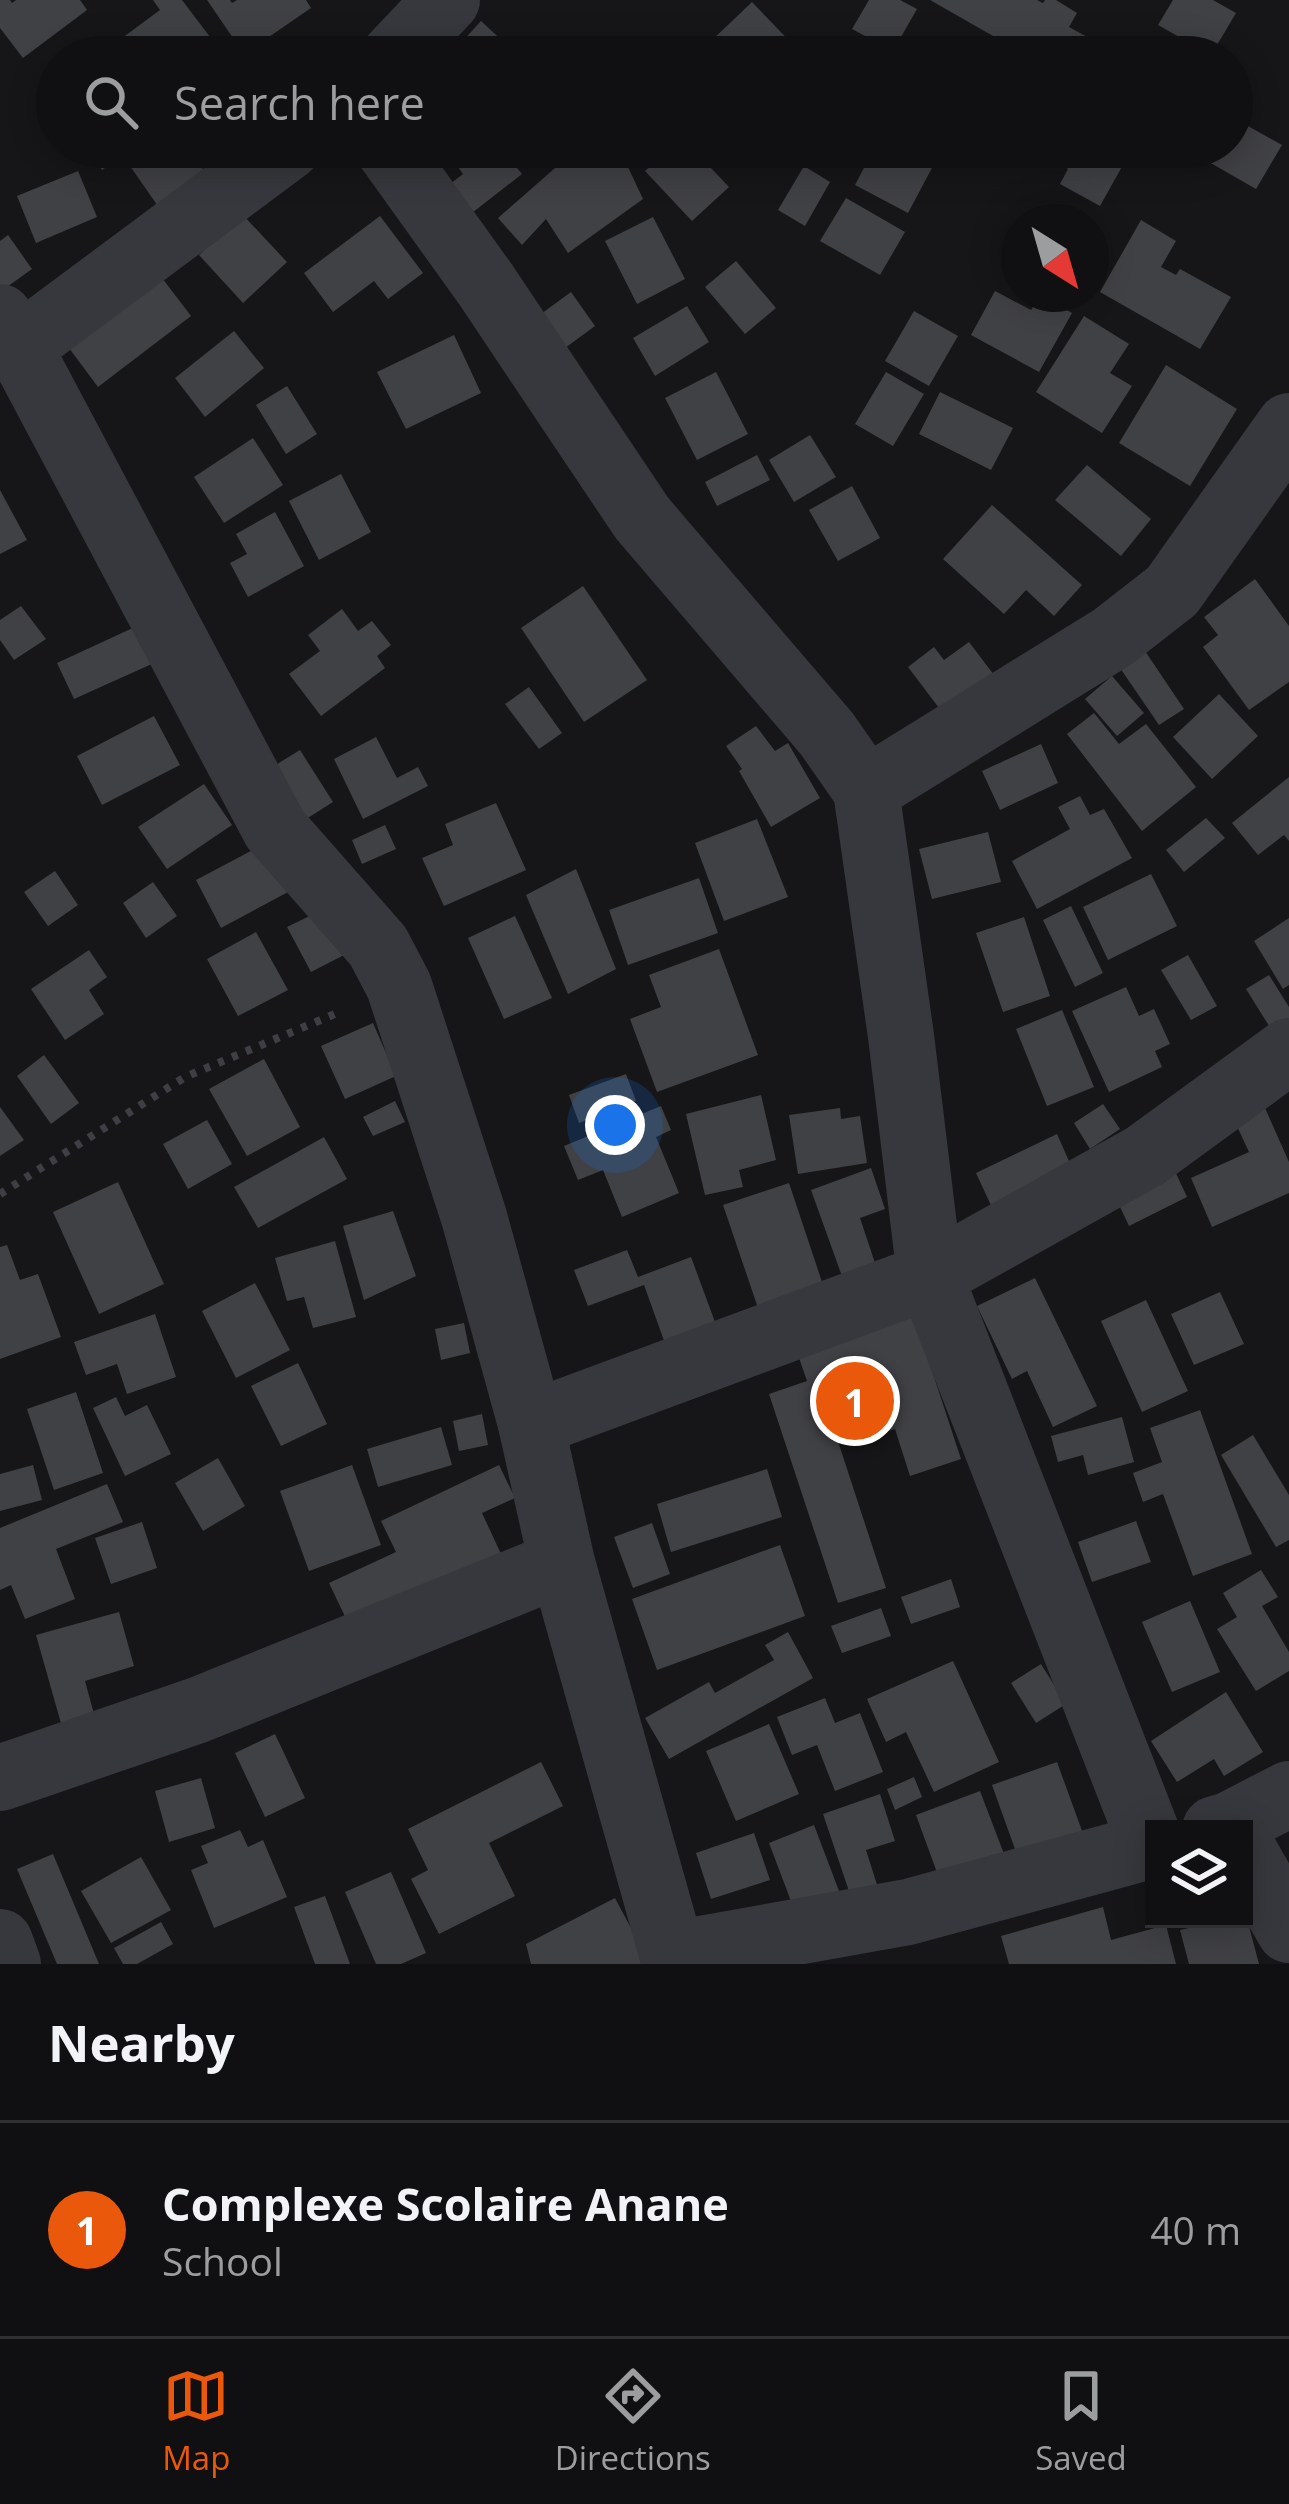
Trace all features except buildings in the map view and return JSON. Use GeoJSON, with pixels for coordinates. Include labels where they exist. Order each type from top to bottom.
{"type":"FeatureCollection","features":[{"type":"Feature","properties":{"kind":"street"},"geometry":{"type":"LineString","coordinates":[[414,36],[447,0]]}},
{"type":"Feature","properties":{"kind":"street"},"geometry":{"type":"LineString","coordinates":[[256,168],[10,332],[275,829],[378,946],[399,986],[474,1216],[531,1424],[562,1563],[674,1959],[908,1912],[1145,1847]]}},
{"type":"Feature","properties":{"kind":"street"},"geometry":{"type":"LineString","coordinates":[[402,168],[642,518],[827,734],[866,790],[931,1276],[1145,1824]]}},
{"type":"Feature","properties":{"kind":"street"},"geometry":{"type":"LineString","coordinates":[[866,790],[1113,637],[1172,591],[1289,426]]}},
{"type":"Feature","properties":{"kind":"street"},"geometry":{"type":"LineString","coordinates":[[531,1424],[931,1276],[1145,1156],[1289,1052]]}},
{"type":"Feature","properties":{"kind":"street"},"geometry":{"type":"LineString","coordinates":[[0,1778],[198,1710],[562,1563]]}},
{"type":"Feature","properties":{"kind":"street"},"geometry":{"type":"LineString","coordinates":[[1251,1820],[1289,1794]]}},
{"type":"Feature","properties":{"kind":"street"},"geometry":{"type":"LineString","coordinates":[[1253,1871],[1289,1930]]}},
{"type":"Feature","properties":{"kind":"street"},"geometry":{"type":"LineString","coordinates":[[0,1942],[8,1964]]}},
{"type":"Feature","properties":{"kind":"path"},"geometry":{"type":"LineString","coordinates":[[0,1194],[185,1078],[399,986]]}},
{"type":"Feature","properties":{"kind":"place","name":"Complexe Scolaire Anane"},"geometry":{"type":"Point","coordinates":[855,1401]}}]}
